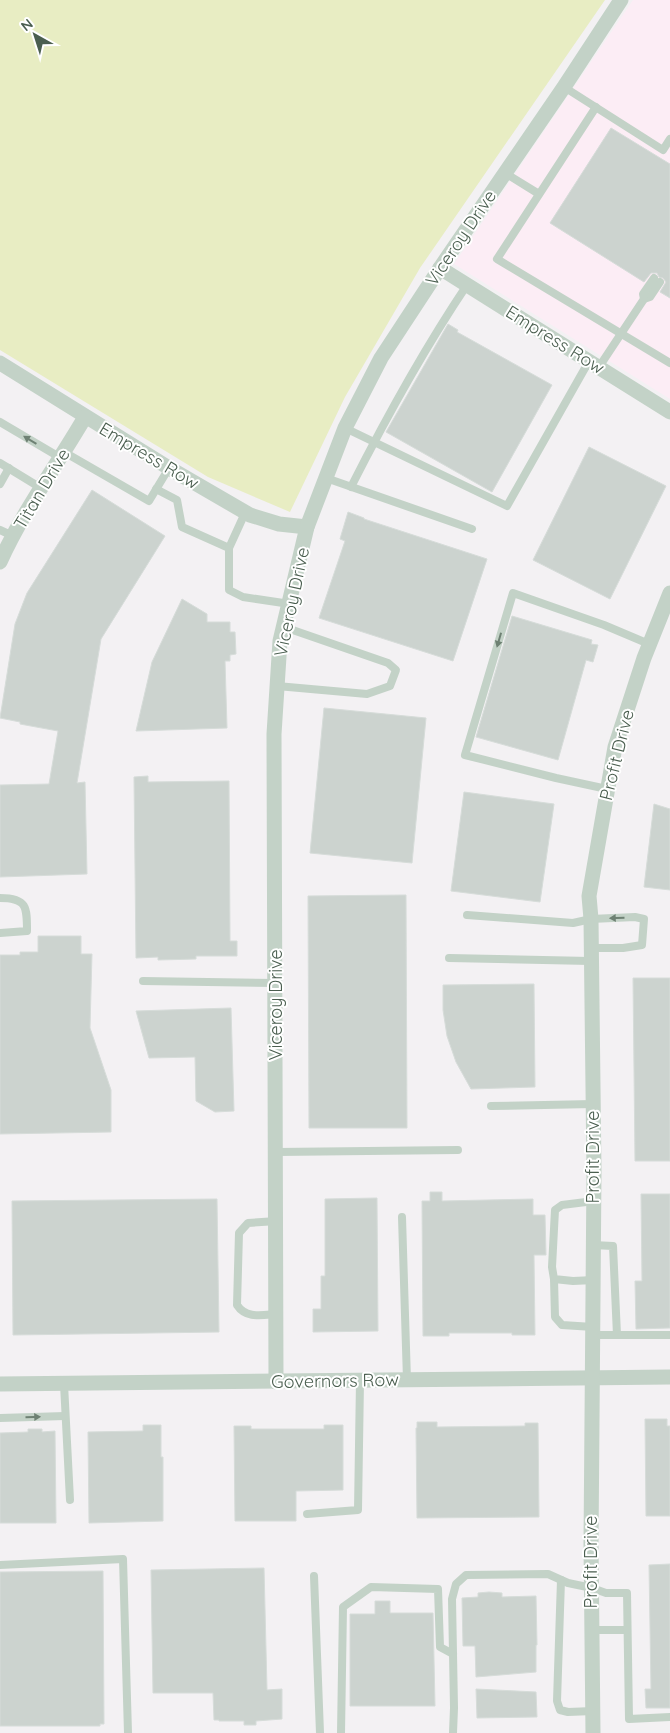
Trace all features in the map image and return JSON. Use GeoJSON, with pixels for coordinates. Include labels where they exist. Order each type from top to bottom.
{"type":"FeatureCollection","features":[{"type":"Feature","properties":{"kind":"street","name":"Viceroy Drive"},"geometry":{"type":"LineString","coordinates":[[276,1382],[277,1152],[274,734],[280,641],[307,527],[345,428],[381,358],[621,0]]}},
{"type":"Feature","properties":{"kind":"street","name":"Empress Row"},"geometry":{"type":"LineString","coordinates":[[440,268],[670,412]]}},
{"type":"Feature","properties":{"kind":"street","name":"Empress Row"},"geometry":{"type":"LineString","coordinates":[[0,364],[245,513],[279,524],[307,527]]}},
{"type":"Feature","properties":{"kind":"street","name":"Titan Drive"},"geometry":{"type":"LineString","coordinates":[[0,562],[7,533],[40,488],[85,417]]}},
{"type":"Feature","properties":{"kind":"street","name":"Profit Drive"},"geometry":{"type":"LineString","coordinates":[[593,1733],[592,1377],[594,1202],[591,918],[589,896],[615,747],[649,644],[670,593]]}},
{"type":"Feature","properties":{"kind":"street","name":"Governors Row"},"geometry":{"type":"LineString","coordinates":[[0,1384],[670,1377]]}},
{"type":"Feature","properties":{"kind":"lane"},"geometry":{"type":"LineString","coordinates":[[564,87],[663,150],[670,139]]}},
{"type":"Feature","properties":{"kind":"lane"},"geometry":{"type":"LineString","coordinates":[[596,107],[497,259],[670,363]]}},
{"type":"Feature","properties":{"kind":"lane"},"geometry":{"type":"LineString","coordinates":[[505,173],[540,194]]}},
{"type":"Feature","properties":{"kind":"lane"},"geometry":{"type":"LineString","coordinates":[[345,428],[507,506],[594,364],[622,333],[644,299],[650,297],[657,280]]}},
{"type":"Feature","properties":{"kind":"lane"},"geometry":{"type":"LineString","coordinates":[[351,487],[374,442],[445,317],[467,285]]}},
{"type":"Feature","properties":{"kind":"lane"},"geometry":{"type":"LineString","coordinates":[[0,422],[149,501],[169,468]]}},
{"type":"Feature","properties":{"kind":"lane"},"geometry":{"type":"LineString","coordinates":[[0,463],[40,488]]}},
{"type":"Feature","properties":{"kind":"lane"},"geometry":{"type":"LineString","coordinates":[[0,484],[9,468]]}},
{"type":"Feature","properties":{"kind":"lane"},"geometry":{"type":"LineString","coordinates":[[326,478],[472,529]]}},
{"type":"Feature","properties":{"kind":"lane"},"geometry":{"type":"LineString","coordinates":[[156,489],[176,500],[182,527],[229,548]]}},
{"type":"Feature","properties":{"kind":"lane"},"geometry":{"type":"LineString","coordinates":[[245,513],[229,548],[229,590],[244,597],[290,604]]}},
{"type":"Feature","properties":{"kind":"lane"},"geometry":{"type":"LineString","coordinates":[[608,789],[465,755],[513,594],[604,625],[649,644]]}},
{"type":"Feature","properties":{"kind":"lane"},"geometry":{"type":"LineString","coordinates":[[277,686],[367,694],[390,686],[396,670],[388,663],[284,627]]}},
{"type":"Feature","properties":{"kind":"lane"},"geometry":{"type":"LineString","coordinates":[[0,898],[15,898],[20,901],[27,915],[27,931],[0,934]]}},
{"type":"Feature","properties":{"kind":"lane"},"geometry":{"type":"LineString","coordinates":[[449,958],[590,954],[642,945],[644,919],[634,917],[591,918],[573,923],[466,915]]}},
{"type":"Feature","properties":{"kind":"lane"},"geometry":{"type":"LineString","coordinates":[[143,981],[276,983]]}},
{"type":"Feature","properties":{"kind":"lane"},"geometry":{"type":"LineString","coordinates":[[491,1106],[593,1104]]}},
{"type":"Feature","properties":{"kind":"lane"},"geometry":{"type":"LineString","coordinates":[[277,1152],[458,1150]]}},
{"type":"Feature","properties":{"kind":"lane"},"geometry":{"type":"LineString","coordinates":[[594,1202],[562,1205],[555,1210],[552,1267],[555,1317],[562,1325],[617,1335],[670,1335]]}},
{"type":"Feature","properties":{"kind":"lane"},"geometry":{"type":"LineString","coordinates":[[402,1217],[407,1380]]}},
{"type":"Feature","properties":{"kind":"lane"},"geometry":{"type":"LineString","coordinates":[[276,1314],[248,1315],[241,1312],[237,1305],[238,1233],[248,1223],[277,1221]]}},
{"type":"Feature","properties":{"kind":"lane"},"geometry":{"type":"LineString","coordinates":[[593,1245],[614,1246],[617,1335]]}},
{"type":"Feature","properties":{"kind":"lane"},"geometry":{"type":"LineString","coordinates":[[554,1279],[573,1282],[594,1280]]}},
{"type":"Feature","properties":{"kind":"lane"},"geometry":{"type":"LineString","coordinates":[[307,1514],[358,1510],[360,1381]]}},
{"type":"Feature","properties":{"kind":"lane"},"geometry":{"type":"LineString","coordinates":[[64,1384],[70,1500]]}},
{"type":"Feature","properties":{"kind":"lane"},"geometry":{"type":"LineString","coordinates":[[0,1418],[65,1416]]}},
{"type":"Feature","properties":{"kind":"lane"},"geometry":{"type":"LineString","coordinates":[[0,1565],[123,1559],[128,1733]]}},
{"type":"Feature","properties":{"kind":"lane"},"geometry":{"type":"LineString","coordinates":[[453,1733],[452,1599],[456,1584],[466,1575],[548,1574],[568,1583],[606,1593],[627,1593],[629,1719],[670,1717]]}},
{"type":"Feature","properties":{"kind":"lane"},"geometry":{"type":"LineString","coordinates":[[314,1576],[320,1733]]}},
{"type":"Feature","properties":{"kind":"lane"},"geometry":{"type":"LineString","coordinates":[[561,1580],[558,1702],[560,1710],[568,1712],[593,1711]]}},
{"type":"Feature","properties":{"kind":"lane"},"geometry":{"type":"LineString","coordinates":[[341,1733],[344,1606],[371,1587],[438,1589],[440,1647],[453,1654]]}},
{"type":"Feature","properties":{"kind":"lane"},"geometry":{"type":"LineString","coordinates":[[592,1630],[627,1630]]}},
{"type":"Feature","properties":{"kind":"shaded area"},"geometry":{"type":"Polygon","coordinates":[[[633,0],[670,0],[670,399],[454,264],[633,0]]]}},
{"type":"Feature","properties":{"kind":"green space"},"geometry":{"type":"Polygon","coordinates":[[[0,0],[605,0],[420,268],[345,397],[290,512],[208,477],[0,350],[0,0]]]}},
{"type":"Feature","properties":{"kind":"building"},"geometry":{"type":"Polygon","coordinates":[[[611,128],[670,164],[670,298],[660,292],[666,282],[657,273],[651,273],[644,282],[550,223],[611,128]]]}},
{"type":"Feature","properties":{"kind":"building"},"geometry":{"type":"Polygon","coordinates":[[[448,324],[458,330],[457,332],[552,385],[492,492],[386,432],[448,324]]]}},
{"type":"Feature","properties":{"kind":"building"},"geometry":{"type":"Polygon","coordinates":[[[589,447],[666,486],[610,599],[533,560],[589,447]]]}},
{"type":"Feature","properties":{"kind":"building"},"geometry":{"type":"Polygon","coordinates":[[[92,490],[165,536],[101,639],[77,783],[85,782],[87,874],[0,877],[0,785],[49,784],[58,731],[0,718],[15,624],[27,593],[92,490]]]}},
{"type":"Feature","properties":{"kind":"building"},"geometry":{"type":"Polygon","coordinates":[[[348,512],[364,519],[487,559],[453,661],[319,618],[345,541],[340,539],[348,512]]]}},
{"type":"Feature","properties":{"kind":"building"},"geometry":{"type":"Polygon","coordinates":[[[182,599],[207,614],[207,622],[230,622],[230,632],[235,632],[236,654],[230,655],[230,661],[225,661],[227,728],[136,731],[152,662],[182,599]]]}},
{"type":"Feature","properties":{"kind":"building"},"geometry":{"type":"Polygon","coordinates":[[[512,616],[592,640],[591,644],[598,645],[593,662],[586,660],[558,760],[476,737],[512,616]]]}},
{"type":"Feature","properties":{"kind":"building"},"geometry":{"type":"Polygon","coordinates":[[[324,708],[426,718],[412,863],[310,853],[324,708]]]}},
{"type":"Feature","properties":{"kind":"building"},"geometry":{"type":"Polygon","coordinates":[[[148,776],[148,782],[229,781],[230,941],[237,941],[237,956],[196,956],[196,959],[158,960],[158,957],[136,958],[134,777],[148,776]]]}},
{"type":"Feature","properties":{"kind":"building"},"geometry":{"type":"Polygon","coordinates":[[[464,792],[554,804],[540,902],[451,891],[464,792]]]}},
{"type":"Feature","properties":{"kind":"building"},"geometry":{"type":"Polygon","coordinates":[[[654,804],[670,809],[670,890],[644,887],[654,804]]]}},
{"type":"Feature","properties":{"kind":"building"},"geometry":{"type":"Polygon","coordinates":[[[406,895],[407,1128],[309,1128],[308,896],[406,895]]]}},
{"type":"Feature","properties":{"kind":"building"},"geometry":{"type":"Polygon","coordinates":[[[38,936],[81,936],[81,954],[92,954],[90,1028],[111,1090],[111,1132],[0,1134],[0,955],[20,955],[20,952],[38,952],[38,936]]]}},
{"type":"Feature","properties":{"kind":"building"},"geometry":{"type":"Polygon","coordinates":[[[633,978],[670,978],[670,1161],[635,1161],[633,978]]]}},
{"type":"Feature","properties":{"kind":"building"},"geometry":{"type":"Polygon","coordinates":[[[534,984],[535,1087],[471,1089],[456,1062],[447,1036],[443,1010],[443,985],[534,984]]]}},
{"type":"Feature","properties":{"kind":"building"},"geometry":{"type":"Polygon","coordinates":[[[231,1008],[234,1111],[215,1112],[196,1101],[195,1057],[149,1058],[136,1011],[231,1008]]]}},
{"type":"Feature","properties":{"kind":"building"},"geometry":{"type":"Polygon","coordinates":[[[430,1192],[442,1192],[442,1201],[533,1199],[533,1215],[545,1215],[546,1255],[534,1255],[535,1335],[449,1333],[449,1336],[423,1336],[422,1201],[430,1201],[430,1192]]]}},
{"type":"Feature","properties":{"kind":"building"},"geometry":{"type":"Polygon","coordinates":[[[641,1194],[670,1194],[670,1328],[636,1329],[635,1281],[642,1281],[641,1194]]]}},
{"type":"Feature","properties":{"kind":"building"},"geometry":{"type":"Polygon","coordinates":[[[377,1198],[378,1331],[313,1332],[313,1309],[321,1309],[321,1276],[325,1276],[325,1199],[377,1198]]]}},
{"type":"Feature","properties":{"kind":"building"},"geometry":{"type":"Polygon","coordinates":[[[217,1199],[219,1332],[13,1335],[12,1201],[217,1199]]]}},
{"type":"Feature","properties":{"kind":"building"},"geometry":{"type":"Polygon","coordinates":[[[645,1419],[667,1419],[667,1426],[670,1426],[670,1516],[646,1516],[645,1419]]]}},
{"type":"Feature","properties":{"kind":"building"},"geometry":{"type":"Polygon","coordinates":[[[417,1422],[437,1422],[437,1427],[525,1426],[525,1423],[538,1423],[539,1517],[417,1518],[417,1422]]]}},
{"type":"Feature","properties":{"kind":"building"},"geometry":{"type":"Polygon","coordinates":[[[143,1425],[161,1425],[163,1521],[89,1523],[88,1432],[143,1431],[143,1425]]]}},
{"type":"Feature","properties":{"kind":"building"},"geometry":{"type":"Polygon","coordinates":[[[324,1425],[343,1425],[343,1490],[296,1491],[296,1521],[235,1521],[234,1426],[251,1426],[251,1429],[324,1429],[324,1425]]]}},
{"type":"Feature","properties":{"kind":"building"},"geometry":{"type":"Polygon","coordinates":[[[28,1429],[42,1429],[42,1432],[55,1431],[56,1523],[0,1523],[0,1433],[28,1432],[28,1429]]]}},
{"type":"Feature","properties":{"kind":"building"},"geometry":{"type":"Polygon","coordinates":[[[670,1564],[670,1708],[646,1708],[645,1689],[651,1689],[649,1565],[670,1564]]]}},
{"type":"Feature","properties":{"kind":"building"},"geometry":{"type":"Polygon","coordinates":[[[264,1568],[267,1690],[282,1689],[282,1719],[256,1721],[256,1725],[244,1725],[244,1721],[214,1720],[213,1693],[153,1693],[151,1570],[264,1568]]]}},
{"type":"Feature","properties":{"kind":"building"},"geometry":{"type":"Polygon","coordinates":[[[103,1571],[104,1724],[100,1724],[100,1726],[0,1726],[0,1572],[103,1571]]]}},
{"type":"Feature","properties":{"kind":"building"},"geometry":{"type":"Polygon","coordinates":[[[478,1593],[502,1593],[502,1597],[536,1596],[536,1672],[476,1677],[475,1646],[463,1646],[462,1598],[478,1597],[478,1593]]]}},
{"type":"Feature","properties":{"kind":"building"},"geometry":{"type":"Polygon","coordinates":[[[375,1601],[390,1601],[390,1613],[433,1613],[435,1706],[350,1706],[350,1614],[375,1614],[375,1601]]]}},
{"type":"Feature","properties":{"kind":"building"},"geometry":{"type":"Polygon","coordinates":[[[476,1689],[536,1692],[537,1717],[477,1718],[476,1689]]]}}]}
